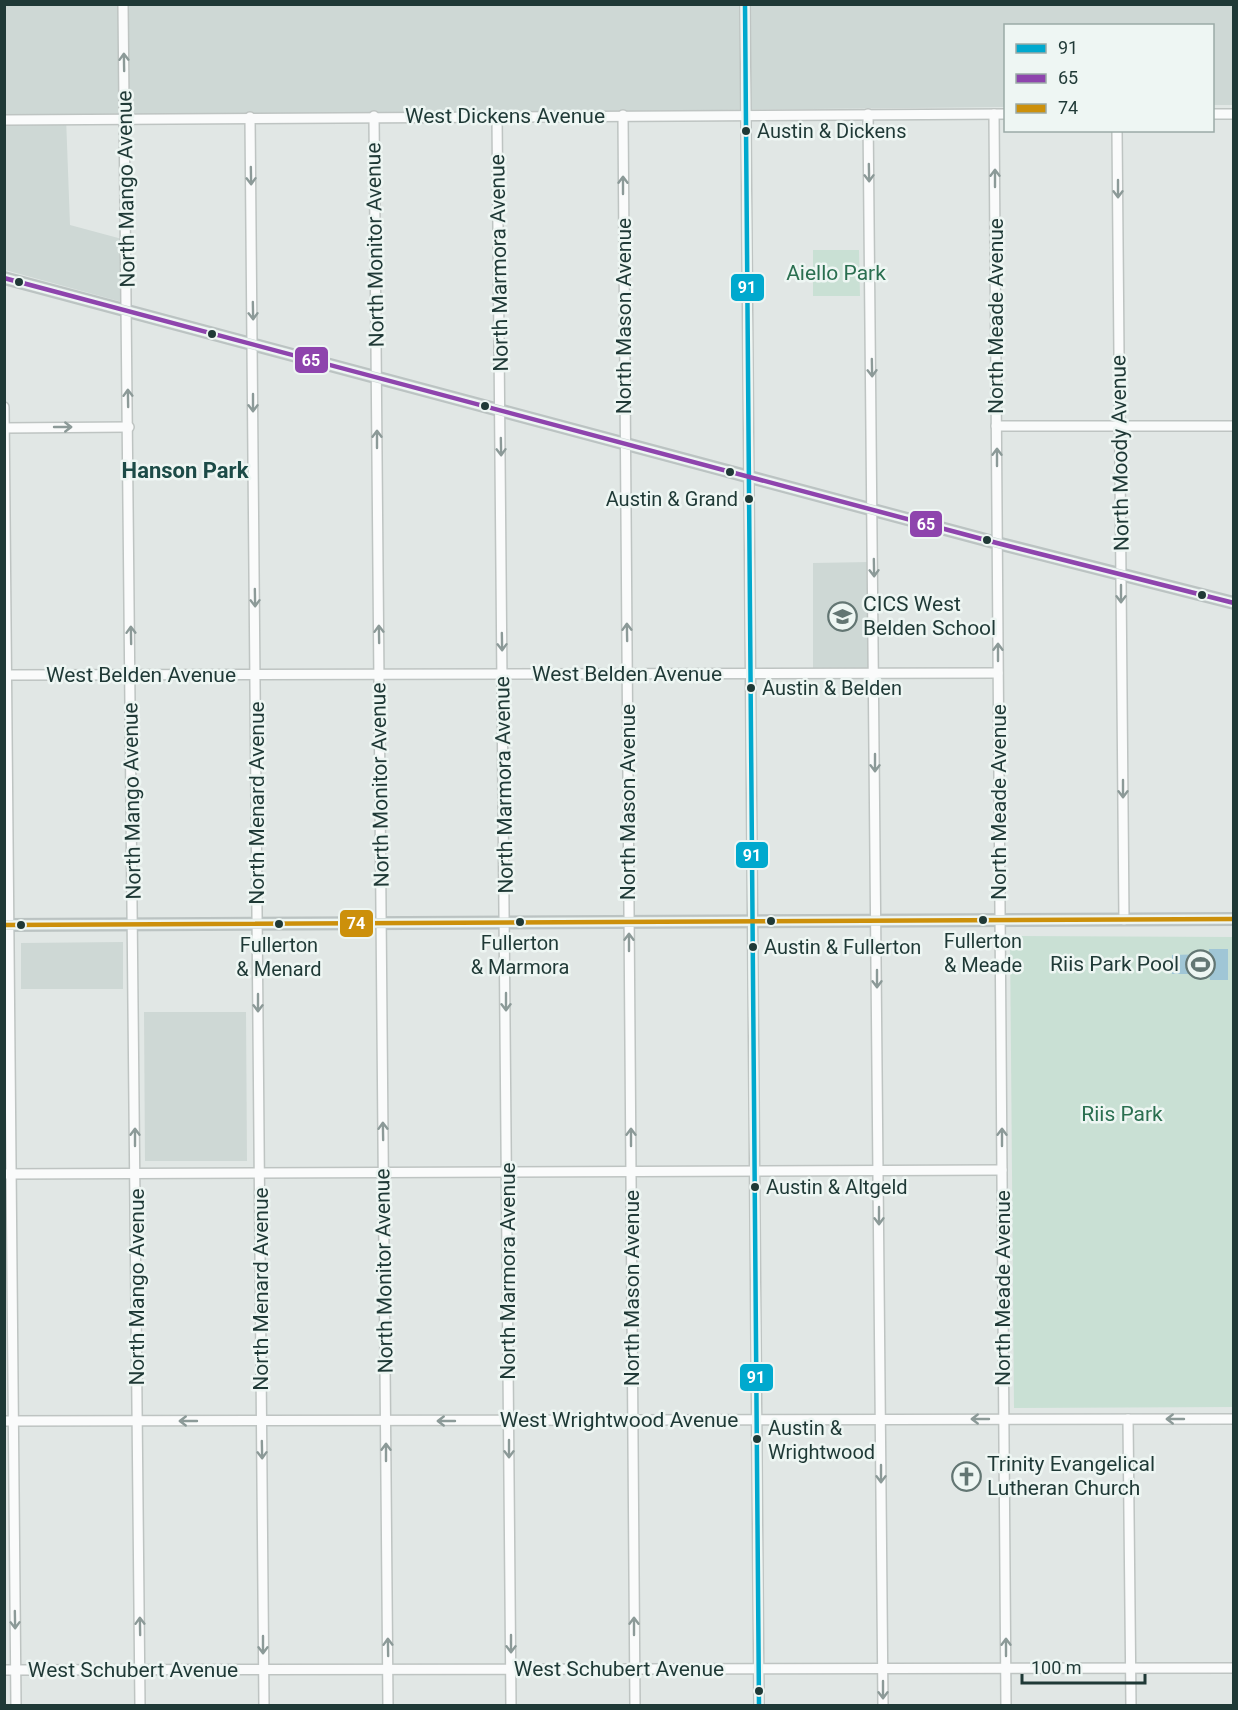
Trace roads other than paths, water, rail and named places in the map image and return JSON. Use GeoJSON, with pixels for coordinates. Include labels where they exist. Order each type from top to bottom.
{"type":"FeatureCollection","features":[{"type":"Feature","properties":{"kind":"main road"},"geometry":{"type":"LineString","coordinates":[[4,278],[998,543],[1233,603]]}},
{"type":"Feature","properties":{"kind":"main road"},"geometry":{"type":"LineString","coordinates":[[7,925],[1233,920]]}},
{"type":"Feature","properties":{"kind":"street","name":"North Mango Avenue"},"geometry":{"type":"LineString","coordinates":[[123,4],[134,924],[140,1706]]}},
{"type":"Feature","properties":{"kind":"street"},"geometry":{"type":"LineString","coordinates":[[745,4],[759,1706]]}},
{"type":"Feature","properties":{"kind":"street"},"geometry":{"type":"LineString","coordinates":[[868,114],[883,1706]]}},
{"type":"Feature","properties":{"kind":"street","name":"North Meade Avenue"},"geometry":{"type":"LineString","coordinates":[[994,114],[1006,1706]]}},
{"type":"Feature","properties":{"kind":"street","name":"West Dickens Avenue"},"geometry":{"type":"LineString","coordinates":[[4,120],[1004,114]]}},
{"type":"Feature","properties":{"kind":"street"},"geometry":{"type":"LineString","coordinates":[[1214,114],[1233,114]]}},
{"type":"Feature","properties":{"kind":"street","name":"North Mason Avenue"},"geometry":{"type":"LineString","coordinates":[[623,115],[635,1706]]}},
{"type":"Feature","properties":{"kind":"street","name":"North Monitor Avenue"},"geometry":{"type":"LineString","coordinates":[[374,116],[388,1706]]}},
{"type":"Feature","properties":{"kind":"street","name":"North Marmora Avenue"},"geometry":{"type":"LineString","coordinates":[[497,116],[511,1706]]}},
{"type":"Feature","properties":{"kind":"street","name":"North Menard Avenue"},"geometry":{"type":"LineString","coordinates":[[250,117],[264,1706]]}},
{"type":"Feature","properties":{"kind":"street","name":"North Moody Avenue"},"geometry":{"type":"LineString","coordinates":[[1118,132],[1124,920]]}},
{"type":"Feature","properties":{"kind":"street"},"geometry":{"type":"LineString","coordinates":[[4,407],[9,1421],[16,1706]]}},
{"type":"Feature","properties":{"kind":"street"},"geometry":{"type":"LineString","coordinates":[[996,426],[1233,426]]}},
{"type":"Feature","properties":{"kind":"street"},"geometry":{"type":"LineString","coordinates":[[5,428],[129,427]]}},
{"type":"Feature","properties":{"kind":"street","name":"West Belden Avenue"},"geometry":{"type":"LineString","coordinates":[[6,675],[998,673]]}},
{"type":"Feature","properties":{"kind":"street"},"geometry":{"type":"LineString","coordinates":[[8,1174],[1002,1170]]}},
{"type":"Feature","properties":{"kind":"street"},"geometry":{"type":"LineString","coordinates":[[1128,1419],[1131,1706]]}},
{"type":"Feature","properties":{"kind":"street","name":"West Wrightwood Avenue"},"geometry":{"type":"LineString","coordinates":[[9,1421],[1233,1419]]}},
{"type":"Feature","properties":{"kind":"street","name":"West Schubert Avenue"},"geometry":{"type":"LineString","coordinates":[[4,1670],[1233,1668]]}},
{"type":"Feature","properties":{"kind":"water","name":"Riis Park Pool"},"geometry":{"type":"Polygon","coordinates":[[[1209,949],[1228,949],[1228,980],[1210,980],[1209,974],[1172,974],[1172,955],[1209,954],[1209,949]]]}},
{"type":"Feature","properties":{"kind":"place","name":"Austin & Dickens"},"geometry":{"type":"Point","coordinates":[746,131]}},
{"type":"Feature","properties":{"kind":"place","name":"Austin & Grand"},"geometry":{"type":"Point","coordinates":[749,499]}},
{"type":"Feature","properties":{"kind":"place","name":"CICS West Belden School"},"geometry":{"type":"Point","coordinates":[842,616]}},
{"type":"Feature","properties":{"kind":"place","name":"Austin & Belden"},"geometry":{"type":"Point","coordinates":[751,688]}},
{"type":"Feature","properties":{"kind":"place","name":"Fullerton & Meade"},"geometry":{"type":"Point","coordinates":[983,920]}},
{"type":"Feature","properties":{"kind":"place","name":"Fullerton & Marmora"},"geometry":{"type":"Point","coordinates":[520,922]}},
{"type":"Feature","properties":{"kind":"place","name":"Fullerton & Menard"},"geometry":{"type":"Point","coordinates":[279,924]}},
{"type":"Feature","properties":{"kind":"place","name":"Austin & Fullerton"},"geometry":{"type":"Point","coordinates":[753,947]}},
{"type":"Feature","properties":{"kind":"place","name":"Riis Park Pool"},"geometry":{"type":"Point","coordinates":[1200,964]}},
{"type":"Feature","properties":{"kind":"place","name":"Austin & Altgeld"},"geometry":{"type":"Point","coordinates":[755,1187]}},
{"type":"Feature","properties":{"kind":"place","name":"Austin & Wrightwood"},"geometry":{"type":"Point","coordinates":[757,1439]}},
{"type":"Feature","properties":{"kind":"place","name":"Trinity Evangelical Lutheran Church"},"geometry":{"type":"Point","coordinates":[966,1476]}},
{"type":"Feature","properties":{"kind":"district","name":"Hanson Park"},"geometry":{"type":"Point","coordinates":[185,470]}},
{"type":"Feature","properties":{"kind":"park label","name":"Aiello Park"},"geometry":{"type":"Point","coordinates":[836,273]}},
{"type":"Feature","properties":{"kind":"park label","name":"Riis Park"},"geometry":{"type":"Point","coordinates":[1122,1114]}}]}
